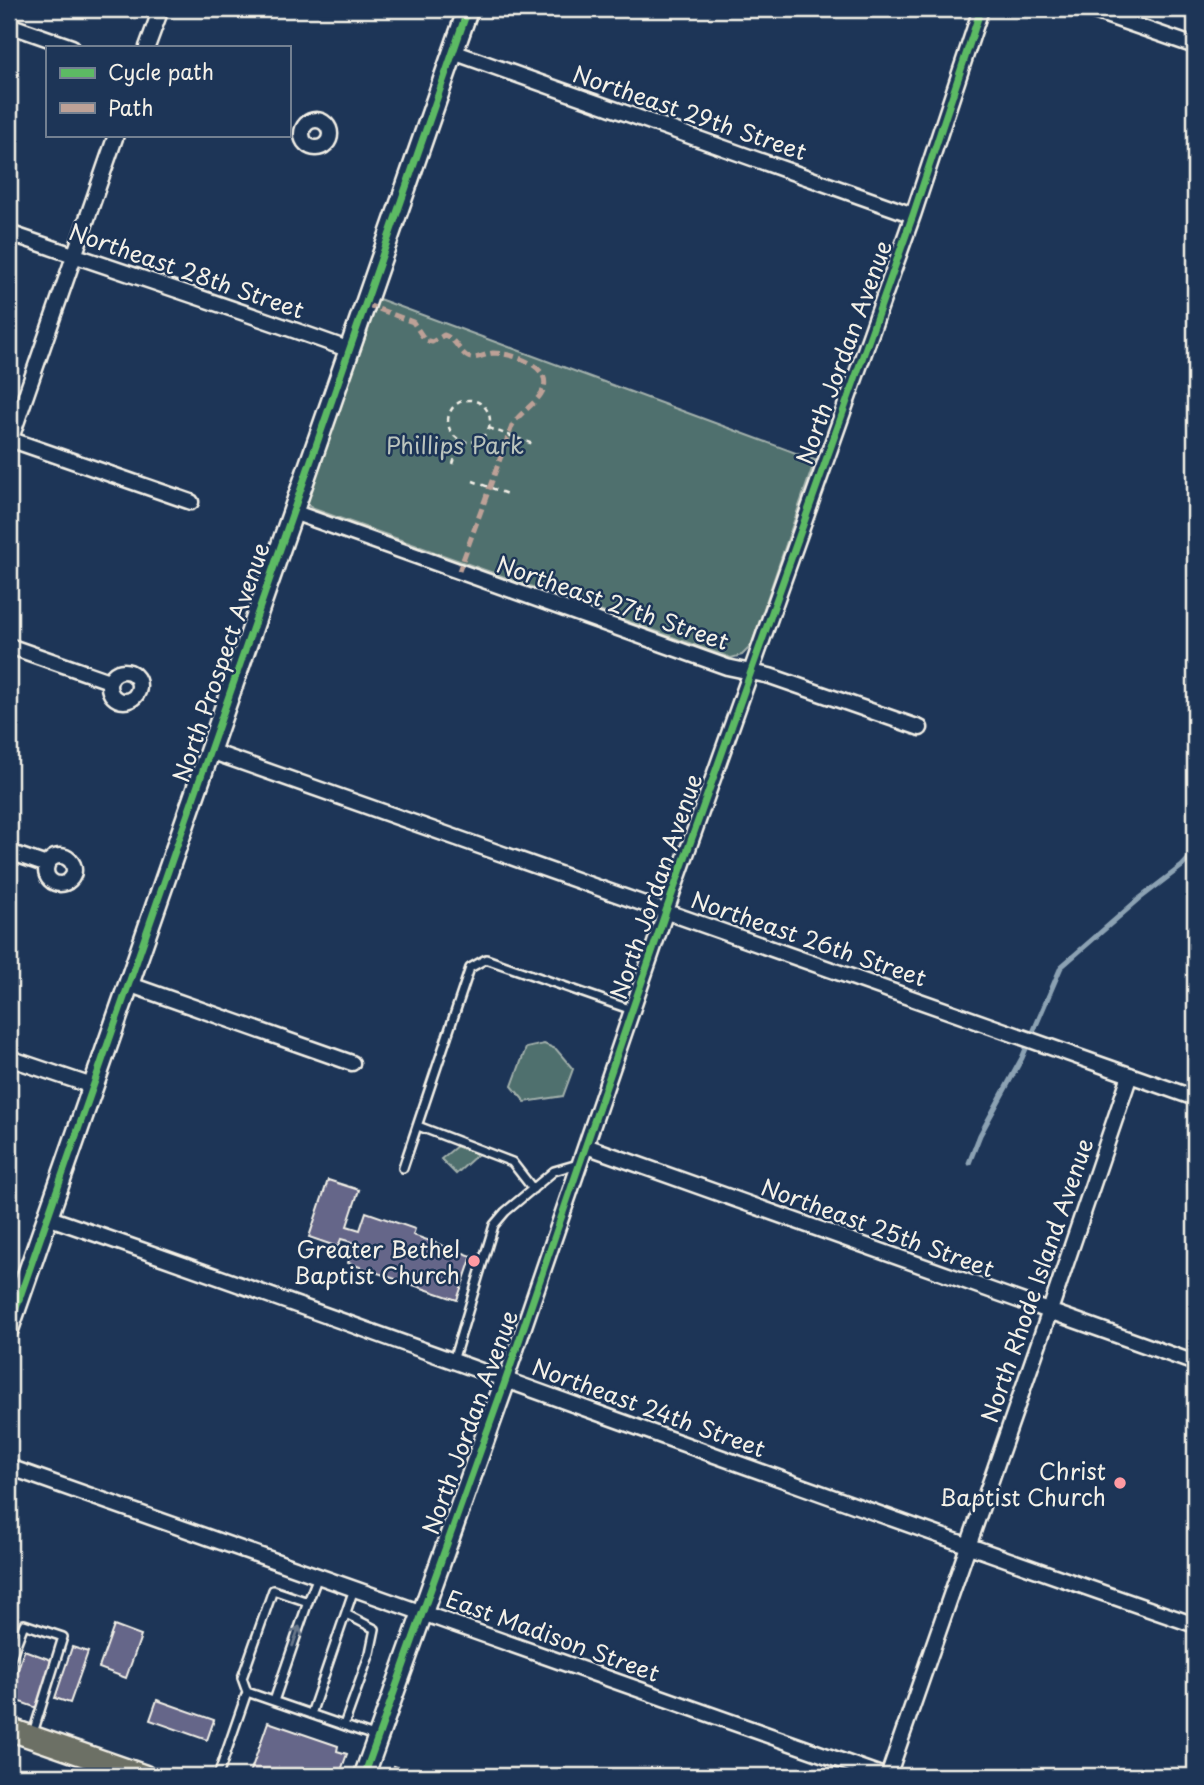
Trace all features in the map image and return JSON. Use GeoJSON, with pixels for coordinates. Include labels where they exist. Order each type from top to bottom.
{"type":"FeatureCollection","features":[{"type":"Feature","properties":{"kind":"main road"},"geometry":{"type":"LineString","coordinates":[[9,1729],[110,1771],[144,1776]]}},
{"type":"Feature","properties":{"kind":"street"},"geometry":{"type":"LineString","coordinates":[[147,46],[160,9]]}},
{"type":"Feature","properties":{"kind":"street","name":"North Prospect Avenue"},"geometry":{"type":"LineString","coordinates":[[9,1328],[468,9]]}},
{"type":"Feature","properties":{"kind":"street","name":"North Jordan Avenue"},"geometry":{"type":"LineString","coordinates":[[363,1776],[506,1379],[666,911],[913,215],[981,9]]}},
{"type":"Feature","properties":{"kind":"street"},"geometry":{"type":"LineString","coordinates":[[1088,9],[1195,46]]}},
{"type":"Feature","properties":{"kind":"street"},"geometry":{"type":"LineString","coordinates":[[9,25],[69,46]]}},
{"type":"Feature","properties":{"kind":"street","name":"Northeast 29th Street"},"geometry":{"type":"LineString","coordinates":[[453,52],[913,215]]}},
{"type":"Feature","properties":{"kind":"street"},"geometry":{"type":"LineString","coordinates":[[116,136],[9,441],[191,502]]}},
{"type":"Feature","properties":{"kind":"street","name":"Northeast 28th Street"},"geometry":{"type":"LineString","coordinates":[[9,233],[349,350]]}},
{"type":"Feature","properties":{"kind":"street","name":"Northeast 27th Street"},"geometry":{"type":"LineString","coordinates":[[293,512],[727,667],[771,676],[920,728]]}},
{"type":"Feature","properties":{"kind":"street"},"geometry":{"type":"LineString","coordinates":[[9,646],[109,681]]}},
{"type":"Feature","properties":{"kind":"street","name":"Northeast 26th Street"},"geometry":{"type":"LineString","coordinates":[[210,751],[1195,1098]]}},
{"type":"Feature","properties":{"kind":"street"},"geometry":{"type":"LineString","coordinates":[[9,852],[47,865]]}},
{"type":"Feature","properties":{"kind":"street"},"geometry":{"type":"LineString","coordinates":[[128,984],[352,1063]]}},
{"type":"Feature","properties":{"kind":"street"},"geometry":{"type":"LineString","coordinates":[[9,1058],[92,1086]]}},
{"type":"Feature","properties":{"kind":"street","name":"North Rhode Island Avenue"},"geometry":{"type":"LineString","coordinates":[[886,1776],[1050,1312],[1129,1075]]}},
{"type":"Feature","properties":{"kind":"street","name":"Northeast 25th Street"},"geometry":{"type":"LineString","coordinates":[[586,1146],[1195,1363]]}},
{"type":"Feature","properties":{"kind":"street","name":"Northeast 24th Street"},"geometry":{"type":"LineString","coordinates":[[47,1217],[506,1379],[967,1547],[1195,1625]]}},
{"type":"Feature","properties":{"kind":"street","name":"East Madison Street"},"geometry":{"type":"LineString","coordinates":[[9,1467],[886,1776]]}},
{"type":"Feature","properties":{"kind":"lane"},"geometry":{"type":"LineString","coordinates":[[403,1168],[470,968],[485,959],[632,1010]]}},
{"type":"Feature","properties":{"kind":"lane"},"geometry":{"type":"LineString","coordinates":[[418,1126],[512,1161],[533,1189]]}},
{"type":"Feature","properties":{"kind":"lane"},"geometry":{"type":"LineString","coordinates":[[453,1361],[494,1225],[505,1212],[554,1171],[580,1163]]}},
{"type":"Feature","properties":{"kind":"lane"},"geometry":{"type":"LineString","coordinates":[[274,1701],[318,1576]]}},
{"type":"Feature","properties":{"kind":"lane"},"geometry":{"type":"LineString","coordinates":[[311,1714],[355,1589]]}},
{"type":"Feature","properties":{"kind":"lane"},"geometry":{"type":"LineString","coordinates":[[219,1776],[247,1692],[242,1678],[273,1590],[309,1602]]}},
{"type":"Feature","properties":{"kind":"lane"},"geometry":{"type":"LineString","coordinates":[[344,1725],[370,1654],[374,1629],[346,1614]]}},
{"type":"Feature","properties":{"kind":"lane"},"geometry":{"type":"LineString","coordinates":[[9,1663],[24,1624],[63,1637],[32,1737]]}},
{"type":"Feature","properties":{"kind":"lane"},"geometry":{"type":"LineString","coordinates":[[247,1692],[377,1737]]}},
{"type":"Feature","properties":{"kind":"path"},"geometry":{"type":"LineString","coordinates":[[462,401],[482,404],[489,415],[489,428],[485,435],[473,442],[461,440],[450,430],[448,416],[451,410],[462,401]]}},
{"type":"Feature","properties":{"kind":"path"},"geometry":{"type":"LineString","coordinates":[[489,428],[533,444]]}},
{"type":"Feature","properties":{"kind":"path"},"geometry":{"type":"LineString","coordinates":[[453,464],[461,440]]}},
{"type":"Feature","properties":{"kind":"path"},"geometry":{"type":"LineString","coordinates":[[473,481],[507,494]]}},
{"type":"Feature","properties":{"kind":"green space","name":"Phillips Park"},"geometry":{"type":"Polygon","coordinates":[[[379,299],[815,460],[751,646],[742,655],[731,658],[309,506],[307,499],[379,299]]]}},
{"type":"Feature","properties":{"kind":"green space"},"geometry":{"type":"Polygon","coordinates":[[[544,1044],[556,1049],[573,1069],[563,1096],[525,1102],[512,1086],[526,1048],[544,1044]]]}},
{"type":"Feature","properties":{"kind":"green space"},"geometry":{"type":"Polygon","coordinates":[[[463,1141],[477,1155],[456,1174],[441,1159],[463,1141]]]}},
{"type":"Feature","properties":{"kind":"building"},"geometry":{"type":"Polygon","coordinates":[[[328,1180],[359,1190],[347,1226],[360,1230],[366,1212],[415,1229],[413,1235],[472,1256],[457,1300],[348,1263],[355,1243],[341,1239],[338,1247],[309,1237],[328,1180]]]}},
{"type":"Feature","properties":{"kind":"building"},"geometry":{"type":"Polygon","coordinates":[[[114,1626],[141,1636],[126,1678],[99,1668],[114,1626]]]}},
{"type":"Feature","properties":{"kind":"building"},"geometry":{"type":"Polygon","coordinates":[[[72,1647],[88,1652],[70,1703],[55,1698],[72,1647]]]}},
{"type":"Feature","properties":{"kind":"building"},"geometry":{"type":"Polygon","coordinates":[[[24,1650],[54,1661],[37,1708],[9,1698],[24,1650]]]}},
{"type":"Feature","properties":{"kind":"building"},"geometry":{"type":"Polygon","coordinates":[[[157,1700],[214,1720],[207,1740],[150,1720],[157,1700]]]}},
{"type":"Feature","properties":{"kind":"building"},"geometry":{"type":"Polygon","coordinates":[[[268,1722],[338,1746],[337,1751],[347,1754],[339,1776],[249,1776],[268,1722]]]}},
{"type":"Feature","properties":{"kind":"building"},"geometry":{"type":"Polygon","coordinates":[[[394,1766],[423,1776],[391,1776],[394,1766]]]}},
{"type":"Feature","properties":{"kind":"waterway"},"geometry":{"type":"LineString","coordinates":[[969,1163],[980,1135],[1022,1058],[1061,967],[1139,899],[1182,866],[1195,852]]}},
{"type":"Feature","properties":{"kind":"marked path"},"geometry":{"type":"LineString","coordinates":[[365,304],[413,322],[425,340],[432,342],[444,335],[468,357],[493,353],[511,356],[530,363],[543,376],[545,384],[541,394],[512,426],[459,571]]}},
{"type":"Feature","properties":{"kind":"cycle path"},"geometry":{"type":"LineString","coordinates":[[9,1328],[468,9]]}},
{"type":"Feature","properties":{"kind":"cycle path"},"geometry":{"type":"LineString","coordinates":[[364,1776],[506,1379],[666,911],[913,215],[981,9]]}},
{"type":"Feature","properties":{"kind":"place","name":"Greater Bethel Baptist Church"},"geometry":{"type":"Point","coordinates":[474,1261]}},
{"type":"Feature","properties":{"kind":"place","name":"Christ Baptist Church"},"geometry":{"type":"Point","coordinates":[1120,1483]}}]}
